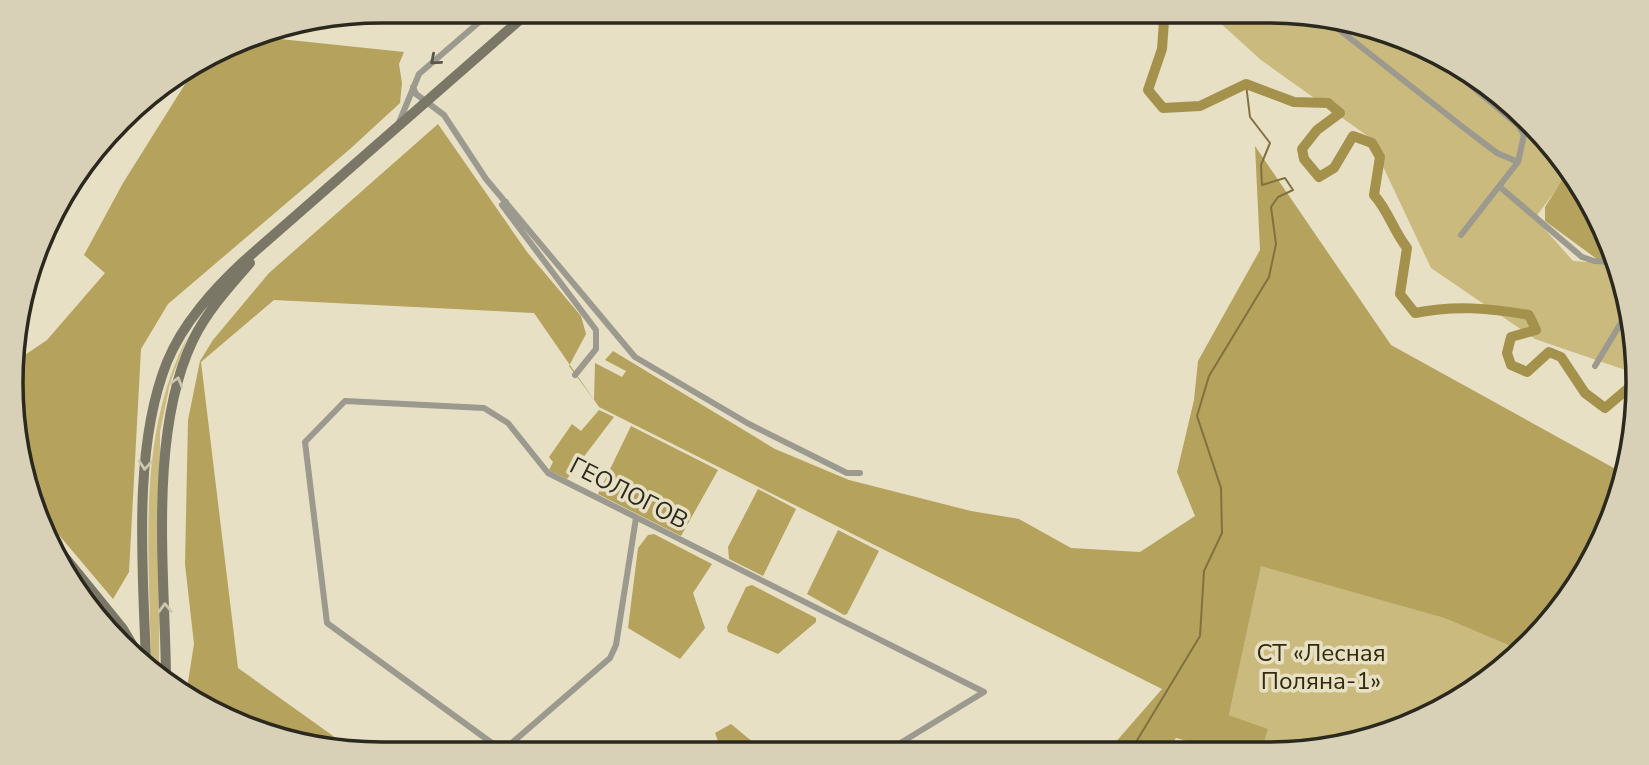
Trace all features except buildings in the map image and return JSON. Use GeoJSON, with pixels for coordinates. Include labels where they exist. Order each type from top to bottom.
{"type":"FeatureCollection","features":[{"type":"Feature","properties":{"kind":"main road"},"geometry":{"type":"LineString","coordinates":[[144,652],[144,467],[155,398],[168,361],[202,304],[225,278],[428,103],[516,23]]}},
{"type":"Feature","properties":{"kind":"main road"},"geometry":{"type":"LineString","coordinates":[[166,670],[164,475],[170,404],[181,368],[204,320],[268,242]]}},
{"type":"Feature","properties":{"kind":"main road"},"geometry":{"type":"LineString","coordinates":[[105,612],[128,637]]}},
{"type":"Feature","properties":{"kind":"main road"},"geometry":{"type":"LineString","coordinates":[[123,629],[135,632],[145,618]]}},
{"type":"Feature","properties":{"kind":"street"},"geometry":{"type":"LineString","coordinates":[[395,131],[419,75],[477,23]]}},
{"type":"Feature","properties":{"kind":"street"},"geometry":{"type":"LineString","coordinates":[[1342,31],[1497,153],[1518,162]]}},
{"type":"Feature","properties":{"kind":"street"},"geometry":{"type":"LineString","coordinates":[[413,87],[416,94],[444,115],[472,160],[635,357],[749,424],[847,473],[860,473]]}},
{"type":"Feature","properties":{"kind":"street"},"geometry":{"type":"LineString","coordinates":[[1477,90],[1516,124]]}},
{"type":"Feature","properties":{"kind":"street"},"geometry":{"type":"LineString","coordinates":[[1461,235],[1518,162],[1524,135],[1518,125]]}},
{"type":"Feature","properties":{"kind":"street"},"geometry":{"type":"LineString","coordinates":[[1500,187],[1582,257],[1605,260]]}},
{"type":"Feature","properties":{"kind":"street"},"geometry":{"type":"LineString","coordinates":[[506,202],[502,205],[596,330],[596,349],[575,375]]}},
{"type":"Feature","properties":{"kind":"street"},"geometry":{"type":"LineString","coordinates":[[1595,366],[1621,323]]}},
{"type":"Feature","properties":{"kind":"street","name":"ГЕОЛОГОВ"},"geometry":{"type":"LineString","coordinates":[[488,742],[327,623],[305,442],[345,401],[484,408],[508,423],[548,473],[984,692],[902,742]]}},
{"type":"Feature","properties":{"kind":"street"},"geometry":{"type":"LineString","coordinates":[[515,742],[610,658],[616,645],[636,518]]}},
{"type":"Feature","properties":{"kind":"green space"},"geometry":{"type":"Polygon","coordinates":[[[1220,23],[1290,24],[1360,35],[1426,60],[1466,83],[1504,112],[1537,145],[1564,180],[1535,218],[1573,261],[1606,263],[1619,312],[1625,370],[1535,339],[1431,268],[1369,137],[1261,60],[1220,23]]]}},
{"type":"Feature","properties":{"kind":"green space"},"geometry":{"type":"Polygon","coordinates":[[[188,336],[170,383],[160,432],[159,665],[151,658],[149,497],[160,414],[171,374],[188,336]]]}},
{"type":"Feature","properties":{"kind":"green space","name":"СТ «Лесная Поляна-1»"},"geometry":{"type":"Polygon","coordinates":[[[1261,565],[1444,618],[1511,646],[1486,668],[1446,694],[1404,715],[1360,730],[1313,739],[1263,742],[1267,729],[1229,715],[1261,565]]]}},
{"type":"Feature","properties":{"kind":"shaded area"},"geometry":{"type":"Polygon","coordinates":[[[277,39],[404,52],[399,64],[402,83],[400,103],[168,304],[141,349],[129,572],[113,599],[54,530],[50,520],[30,453],[23,382],[24,355],[47,340],[105,273],[84,255],[123,183],[187,80],[223,60],[277,39]]]}},
{"type":"Feature","properties":{"kind":"shaded area"},"geometry":{"type":"Polygon","coordinates":[[[438,124],[527,252],[581,316],[586,334],[570,365],[534,313],[274,300],[201,362],[238,668],[338,739],[267,723],[223,705],[188,685],[194,644],[185,564],[188,420],[200,361],[213,340],[269,273],[438,124]]]}},
{"type":"Feature","properties":{"kind":"shaded area"},"geometry":{"type":"Polygon","coordinates":[[[1255,146],[1391,345],[1616,469],[1599,520],[1578,562],[1552,602],[1511,646],[1444,618],[1261,566],[1229,715],[1268,729],[1264,742],[1191,742],[1176,738],[1173,742],[1116,742],[1162,689],[599,407],[594,400],[595,363],[622,377],[626,371],[605,360],[613,351],[775,449],[849,480],[971,511],[1019,519],[1071,548],[1140,552],[1195,516],[1177,472],[1194,400],[1198,361],[1260,250],[1255,146]]]}},
{"type":"Feature","properties":{"kind":"shaded area"},"geometry":{"type":"Polygon","coordinates":[[[1563,179],[1589,223],[1605,261],[1601,262],[1545,221],[1545,207],[1563,179]]]}},
{"type":"Feature","properties":{"kind":"shaded area"},"geometry":{"type":"Polygon","coordinates":[[[599,410],[614,417],[567,479],[549,470],[553,462],[549,457],[572,424],[581,431],[599,410]]]}},
{"type":"Feature","properties":{"kind":"shaded area"},"geometry":{"type":"Polygon","coordinates":[[[631,426],[718,470],[681,536],[598,494],[631,426]]]}},
{"type":"Feature","properties":{"kind":"shaded area"},"geometry":{"type":"Polygon","coordinates":[[[758,489],[796,509],[763,576],[729,559],[728,547],[758,489]]]}},
{"type":"Feature","properties":{"kind":"shaded area"},"geometry":{"type":"Polygon","coordinates":[[[838,530],[879,551],[847,614],[844,615],[807,594],[838,530]]]}},
{"type":"Feature","properties":{"kind":"shaded area"},"geometry":{"type":"Polygon","coordinates":[[[654,534],[712,564],[693,593],[705,628],[680,659],[628,628],[638,548],[648,535],[654,534]]]}},
{"type":"Feature","properties":{"kind":"shaded area"},"geometry":{"type":"Polygon","coordinates":[[[752,585],[816,618],[816,622],[778,654],[728,632],[727,627],[746,587],[752,585]]]}},
{"type":"Feature","properties":{"kind":"shaded area"},"geometry":{"type":"Polygon","coordinates":[[[731,724],[753,742],[718,742],[715,733],[731,724]]]}},
{"type":"Feature","properties":{"kind":"waterway"},"geometry":{"type":"LineString","coordinates":[[1164,23],[1162,49],[1148,90],[1163,108],[1200,106],[1246,84],[1294,102],[1328,103],[1340,113],[1317,130],[1302,149],[1304,159],[1319,177],[1334,168],[1353,136],[1372,143],[1380,157],[1374,195],[1407,248],[1400,294],[1415,313],[1472,308],[1529,315],[1536,330],[1511,337],[1507,353],[1511,365],[1527,372],[1549,352],[1561,357],[1585,393],[1605,408],[1626,390]]}},
{"type":"Feature","properties":{"kind":"waterway"},"geometry":{"type":"LineString","coordinates":[[1136,742],[1200,636],[1204,571],[1222,533],[1221,488],[1197,416],[1209,376],[1269,277],[1276,244],[1271,207],[1278,197],[1293,190],[1285,178],[1262,185],[1261,165],[1270,143],[1250,117],[1246,84]]}}]}
